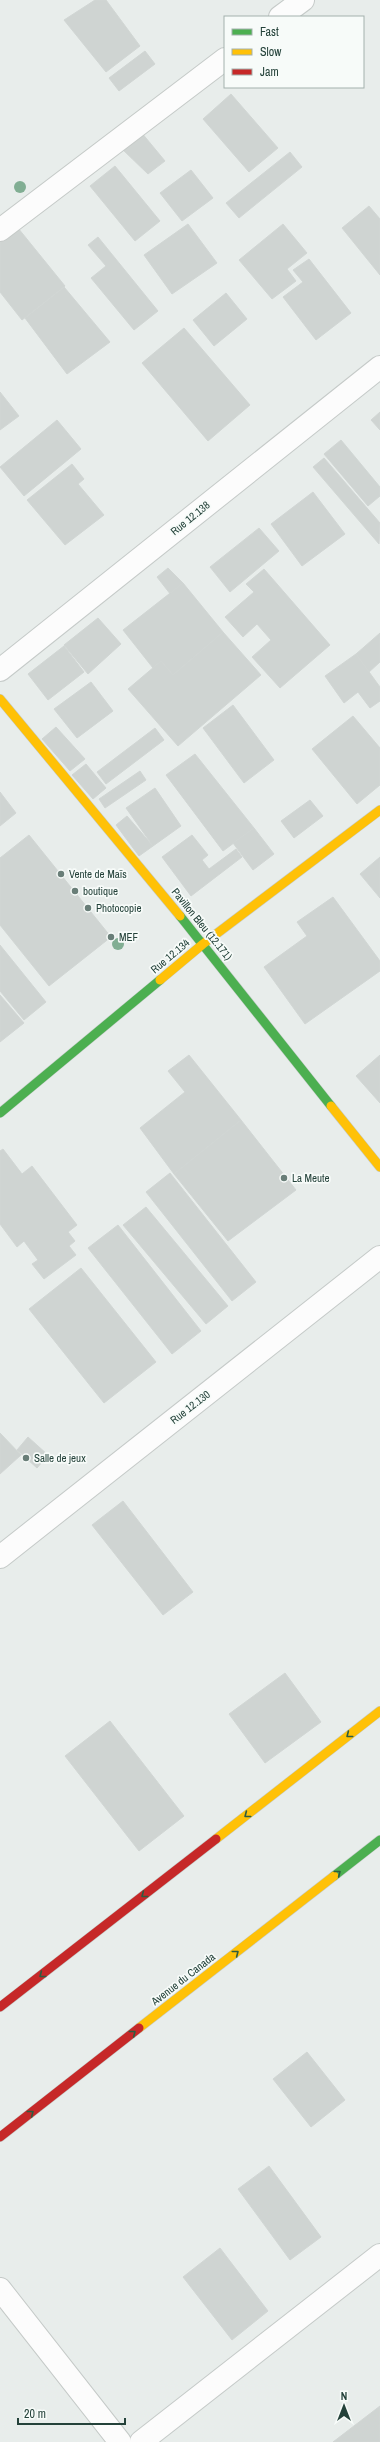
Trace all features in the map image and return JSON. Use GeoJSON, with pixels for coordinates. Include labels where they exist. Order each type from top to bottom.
{"type":"FeatureCollection","features":[{"type":"Feature","properties":{"kind":"street"},"geometry":{"type":"LineString","coordinates":[[281,16],[303,0]]}},
{"type":"Feature","properties":{"kind":"street"},"geometry":{"type":"LineString","coordinates":[[0,230],[224,60]]}},
{"type":"Feature","properties":{"kind":"street","name":"Rue 12.138"},"geometry":{"type":"LineString","coordinates":[[0,670],[380,367]]}},
{"type":"Feature","properties":{"kind":"street","name":"Pavillon Bleu (12.171)"},"geometry":{"type":"LineString","coordinates":[[0,699],[203,944],[380,1168]]}},
{"type":"Feature","properties":{"kind":"street","name":"Rue 12.134"},"geometry":{"type":"LineString","coordinates":[[0,1112],[203,944],[380,810]]}},
{"type":"Feature","properties":{"kind":"street","name":"Rue 12.130"},"geometry":{"type":"LineString","coordinates":[[0,1557],[380,1257]]}},
{"type":"Feature","properties":{"kind":"street"},"geometry":{"type":"LineString","coordinates":[[0,2007],[380,1711]]}},
{"type":"Feature","properties":{"kind":"street","name":"Avenue du Canada"},"geometry":{"type":"LineString","coordinates":[[0,2137],[380,1840]]}},
{"type":"Feature","properties":{"kind":"street"},"geometry":{"type":"LineString","coordinates":[[141,2442],[380,2255]]}},
{"type":"Feature","properties":{"kind":"street"},"geometry":{"type":"LineString","coordinates":[[0,2289],[120,2442]]}},
{"type":"Feature","properties":{"kind":"building"},"geometry":{"type":"Polygon","coordinates":[[[95,0],[106,0],[140,46],[106,72],[64,20],[95,0]]]}},
{"type":"Feature","properties":{"kind":"building"},"geometry":{"type":"Polygon","coordinates":[[[145,51],[155,64],[119,91],[109,78],[145,51]]]}},
{"type":"Feature","properties":{"kind":"building"},"geometry":{"type":"Polygon","coordinates":[[[231,94],[278,148],[249,172],[203,119],[231,94]]]}},
{"type":"Feature","properties":{"kind":"building"},"geometry":{"type":"Polygon","coordinates":[[[141,132],[165,161],[148,174],[121,148],[141,132]]]}},
{"type":"Feature","properties":{"kind":"building"},"geometry":{"type":"Polygon","coordinates":[[[290,152],[302,167],[239,218],[226,203],[290,152]]]}},
{"type":"Feature","properties":{"kind":"building"},"geometry":{"type":"Polygon","coordinates":[[[115,166],[160,221],[135,241],[90,186],[115,166]]]}},
{"type":"Feature","properties":{"kind":"building"},"geometry":{"type":"Polygon","coordinates":[[[191,170],[213,198],[182,221],[160,193],[191,170]]]}},
{"type":"Feature","properties":{"kind":"building"},"geometry":{"type":"Polygon","coordinates":[[[369,206],[380,219],[380,275],[342,228],[369,206]]]}},
{"type":"Feature","properties":{"kind":"building"},"geometry":{"type":"Polygon","coordinates":[[[188,224],[217,263],[172,294],[144,255],[188,224]]]}},
{"type":"Feature","properties":{"kind":"building"},"geometry":{"type":"Polygon","coordinates":[[[283,224],[307,253],[287,269],[296,281],[272,299],[239,260],[283,224]]]}},
{"type":"Feature","properties":{"kind":"building"},"geometry":{"type":"Polygon","coordinates":[[[18,228],[65,286],[22,320],[0,292],[0,242],[18,228]]]}},
{"type":"Feature","properties":{"kind":"building"},"geometry":{"type":"Polygon","coordinates":[[[98,237],[158,311],[134,330],[91,278],[106,266],[88,245],[98,237]]]}},
{"type":"Feature","properties":{"kind":"building"},"geometry":{"type":"Polygon","coordinates":[[[309,259],[351,313],[316,340],[283,297],[303,282],[293,270],[309,259]]]}},
{"type":"Feature","properties":{"kind":"building"},"geometry":{"type":"Polygon","coordinates":[[[64,287],[110,342],[67,374],[25,318],[64,287]]]}},
{"type":"Feature","properties":{"kind":"building"},"geometry":{"type":"Polygon","coordinates":[[[226,293],[247,319],[214,346],[193,320],[226,293]]]}},
{"type":"Feature","properties":{"kind":"building"},"geometry":{"type":"Polygon","coordinates":[[[184,328],[250,405],[208,441],[142,363],[184,328]]]}},
{"type":"Feature","properties":{"kind":"building"},"geometry":{"type":"Polygon","coordinates":[[[0,392],[19,416],[0,430],[0,392]]]}},
{"type":"Feature","properties":{"kind":"building"},"geometry":{"type":"Polygon","coordinates":[[[380,412],[380,430],[371,420],[380,412]]]}},
{"type":"Feature","properties":{"kind":"building"},"geometry":{"type":"Polygon","coordinates":[[[57,420],[81,449],[24,496],[0,467],[57,420]]]}},
{"type":"Feature","properties":{"kind":"building"},"geometry":{"type":"Polygon","coordinates":[[[341,440],[380,487],[380,496],[368,506],[324,454],[341,440]]]}},
{"type":"Feature","properties":{"kind":"building"},"geometry":{"type":"Polygon","coordinates":[[[324,458],[380,523],[379,544],[313,467],[324,458]]]}},
{"type":"Feature","properties":{"kind":"building"},"geometry":{"type":"Polygon","coordinates":[[[72,464],[84,479],[78,484],[104,515],[65,545],[27,500],[72,464]]]}},
{"type":"Feature","properties":{"kind":"building"},"geometry":{"type":"Polygon","coordinates":[[[313,492],[345,534],[302,566],[271,524],[313,492]]]}},
{"type":"Feature","properties":{"kind":"building"},"geometry":{"type":"Polygon","coordinates":[[[259,528],[279,551],[230,592],[210,567],[259,528]]]}},
{"type":"Feature","properties":{"kind":"building"},"geometry":{"type":"Polygon","coordinates":[[[168,568],[183,583],[171,595],[157,577],[168,568]]]}},
{"type":"Feature","properties":{"kind":"building"},"geometry":{"type":"Polygon","coordinates":[[[264,569],[330,645],[280,688],[252,657],[271,640],[257,624],[243,637],[225,617],[254,592],[246,584],[264,569]]]}},
{"type":"Feature","properties":{"kind":"building"},"geometry":{"type":"Polygon","coordinates":[[[183,583],[223,632],[173,675],[161,661],[153,668],[123,630],[183,583]]]}},
{"type":"Feature","properties":{"kind":"building"},"geometry":{"type":"Polygon","coordinates":[[[98,618],[121,644],[88,674],[64,645],[98,618]]]}},
{"type":"Feature","properties":{"kind":"building"},"geometry":{"type":"Polygon","coordinates":[[[223,632],[261,675],[178,746],[128,689],[161,661],[173,675],[223,632]]]}},
{"type":"Feature","properties":{"kind":"building"},"geometry":{"type":"Polygon","coordinates":[[[380,633],[380,662],[368,673],[356,654],[380,633]]]}},
{"type":"Feature","properties":{"kind":"building"},"geometry":{"type":"Polygon","coordinates":[[[64,646],[84,672],[48,700],[28,674],[64,646]]]}},
{"type":"Feature","properties":{"kind":"building"},"geometry":{"type":"Polygon","coordinates":[[[356,654],[380,687],[380,701],[370,708],[358,692],[344,703],[325,676],[356,654]]]}},
{"type":"Feature","properties":{"kind":"building"},"geometry":{"type":"Polygon","coordinates":[[[91,682],[113,711],[77,738],[54,709],[91,682]]]}},
{"type":"Feature","properties":{"kind":"building"},"geometry":{"type":"Polygon","coordinates":[[[233,705],[274,760],[244,783],[203,728],[233,705]]]}},
{"type":"Feature","properties":{"kind":"building"},"geometry":{"type":"Polygon","coordinates":[[[353,716],[380,748],[380,785],[357,804],[312,749],[353,716]]]}},
{"type":"Feature","properties":{"kind":"building"},"geometry":{"type":"Polygon","coordinates":[[[56,727],[85,759],[70,771],[42,739],[56,727]]]}},
{"type":"Feature","properties":{"kind":"building"},"geometry":{"type":"Polygon","coordinates":[[[155,728],[164,740],[106,784],[97,772],[155,728]]]}},
{"type":"Feature","properties":{"kind":"building"},"geometry":{"type":"Polygon","coordinates":[[[195,754],[254,828],[223,851],[166,775],[195,754]]]}},
{"type":"Feature","properties":{"kind":"building"},"geometry":{"type":"Polygon","coordinates":[[[86,764],[106,788],[93,799],[72,775],[86,764]]]}},
{"type":"Feature","properties":{"kind":"building"},"geometry":{"type":"Polygon","coordinates":[[[140,771],[146,780],[105,808],[99,799],[140,771]]]}},
{"type":"Feature","properties":{"kind":"building"},"geometry":{"type":"Polygon","coordinates":[[[155,788],[181,826],[153,846],[126,808],[155,788]]]}},
{"type":"Feature","properties":{"kind":"building"},"geometry":{"type":"Polygon","coordinates":[[[0,792],[16,813],[0,826],[0,792]]]}},
{"type":"Feature","properties":{"kind":"building"},"geometry":{"type":"Polygon","coordinates":[[[310,800],[323,816],[294,838],[281,821],[310,800]]]}},
{"type":"Feature","properties":{"kind":"building"},"geometry":{"type":"Polygon","coordinates":[[[127,816],[153,846],[139,856],[116,825],[127,816]]]}},
{"type":"Feature","properties":{"kind":"building"},"geometry":{"type":"Polygon","coordinates":[[[254,828],[274,854],[253,870],[233,843],[254,828]]]}},
{"type":"Feature","properties":{"kind":"building"},"geometry":{"type":"Polygon","coordinates":[[[29,835],[111,937],[49,986],[0,925],[0,858],[29,835]]]}},
{"type":"Feature","properties":{"kind":"building"},"geometry":{"type":"Polygon","coordinates":[[[192,835],[208,855],[202,860],[209,869],[236,849],[242,857],[191,896],[162,857],[192,835]]]}},
{"type":"Feature","properties":{"kind":"building"},"geometry":{"type":"Polygon","coordinates":[[[380,857],[380,898],[360,874],[380,857]]]}},
{"type":"Feature","properties":{"kind":"building"},"geometry":{"type":"Polygon","coordinates":[[[333,897],[380,961],[380,971],[305,1024],[264,967],[307,936],[297,922],[333,897]]]}},
{"type":"Feature","properties":{"kind":"building"},"geometry":{"type":"Polygon","coordinates":[[[0,945],[46,1002],[24,1020],[0,991],[0,945]]]}},
{"type":"Feature","properties":{"kind":"building"},"geometry":{"type":"Polygon","coordinates":[[[0,995],[24,1023],[0,1042],[0,995]]]}},
{"type":"Feature","properties":{"kind":"building"},"geometry":{"type":"Polygon","coordinates":[[[189,1055],[241,1120],[174,1174],[140,1128],[185,1092],[168,1071],[189,1055]]]}},
{"type":"Feature","properties":{"kind":"building"},"geometry":{"type":"Polygon","coordinates":[[[380,1055],[380,1103],[356,1076],[380,1055]]]}},
{"type":"Feature","properties":{"kind":"building"},"geometry":{"type":"Polygon","coordinates":[[[241,1120],[296,1190],[228,1241],[174,1174],[241,1120]]]}},
{"type":"Feature","properties":{"kind":"building"},"geometry":{"type":"Polygon","coordinates":[[[3,1149],[22,1174],[32,1166],[77,1225],[68,1232],[75,1241],[69,1246],[76,1255],[44,1279],[32,1264],[38,1260],[24,1241],[17,1247],[0,1224],[0,1151],[3,1149]]]}},
{"type":"Feature","properties":{"kind":"building"},"geometry":{"type":"Polygon","coordinates":[[[170,1173],[256,1282],[232,1301],[146,1192],[170,1173]]]}},
{"type":"Feature","properties":{"kind":"building"},"geometry":{"type":"Polygon","coordinates":[[[146,1207],[228,1306],[206,1324],[123,1225],[146,1207]]]}},
{"type":"Feature","properties":{"kind":"building"},"geometry":{"type":"Polygon","coordinates":[[[118,1225],[201,1331],[172,1354],[88,1248],[118,1225]]]}},
{"type":"Feature","properties":{"kind":"building"},"geometry":{"type":"Polygon","coordinates":[[[81,1268],[156,1362],[104,1403],[29,1309],[81,1268]]]}},
{"type":"Feature","properties":{"kind":"building"},"geometry":{"type":"Polygon","coordinates":[[[0,1433],[21,1455],[0,1474],[0,1433]]]}},
{"type":"Feature","properties":{"kind":"building"},"geometry":{"type":"Polygon","coordinates":[[[28,1437],[48,1455],[37,1468],[17,1450],[28,1437]]]}},
{"type":"Feature","properties":{"kind":"building"},"geometry":{"type":"Polygon","coordinates":[[[123,1501],[193,1592],[163,1615],[92,1525],[123,1501]]]}},
{"type":"Feature","properties":{"kind":"building"},"geometry":{"type":"Polygon","coordinates":[[[285,1673],[321,1722],[265,1763],[229,1714],[285,1673]]]}},
{"type":"Feature","properties":{"kind":"building"},"geometry":{"type":"Polygon","coordinates":[[[110,1721],[184,1816],[139,1851],[65,1756],[110,1721]]]}},
{"type":"Feature","properties":{"kind":"building"},"geometry":{"type":"Polygon","coordinates":[[[307,2052],[345,2100],[311,2127],[273,2079],[307,2052]]]}},
{"type":"Feature","properties":{"kind":"building"},"geometry":{"type":"Polygon","coordinates":[[[269,2166],[321,2237],[290,2260],[238,2189],[269,2166]]]}},
{"type":"Feature","properties":{"kind":"building"},"geometry":{"type":"Polygon","coordinates":[[[220,2248],[268,2311],[232,2340],[183,2277],[220,2248]]]}},
{"type":"Feature","properties":{"kind":"building"},"geometry":{"type":"Polygon","coordinates":[[[380,2406],[380,2442],[333,2442],[380,2406]]]}},
{"type":"Feature","properties":{"kind":"traffic: fast"},"geometry":{"type":"LineString","coordinates":[[180,916],[331,1106]]}},
{"type":"Feature","properties":{"kind":"traffic: fast"},"geometry":{"type":"LineString","coordinates":[[0,1113],[160,980]]}},
{"type":"Feature","properties":{"kind":"traffic: fast"},"geometry":{"type":"LineString","coordinates":[[334,1876],[380,1840]]}},
{"type":"Feature","properties":{"kind":"traffic: slow"},"geometry":{"type":"LineString","coordinates":[[0,699],[180,916]]}},
{"type":"Feature","properties":{"kind":"traffic: slow"},"geometry":{"type":"LineString","coordinates":[[160,980],[203,944],[380,810]]}},
{"type":"Feature","properties":{"kind":"traffic: slow"},"geometry":{"type":"LineString","coordinates":[[331,1106],[380,1167]]}},
{"type":"Feature","properties":{"kind":"traffic: slow"},"geometry":{"type":"LineString","coordinates":[[216,1839],[380,1711]]}},
{"type":"Feature","properties":{"kind":"traffic: slow"},"geometry":{"type":"LineString","coordinates":[[139,2028],[334,1876]]}},
{"type":"Feature","properties":{"kind":"traffic: jam"},"geometry":{"type":"LineString","coordinates":[[0,2007],[216,1839]]}},
{"type":"Feature","properties":{"kind":"traffic: jam"},"geometry":{"type":"LineString","coordinates":[[0,2137],[139,2028]]}},
{"type":"Feature","properties":{"kind":"place","name":"Vente de Maïs"},"geometry":{"type":"Point","coordinates":[61,874]}},
{"type":"Feature","properties":{"kind":"place","name":"boutique"},"geometry":{"type":"Point","coordinates":[75,891]}},
{"type":"Feature","properties":{"kind":"place","name":"Photocopie"},"geometry":{"type":"Point","coordinates":[88,908]}},
{"type":"Feature","properties":{"kind":"place","name":"MEF"},"geometry":{"type":"Point","coordinates":[111,937]}},
{"type":"Feature","properties":{"kind":"place","name":"La Meute"},"geometry":{"type":"Point","coordinates":[284,1178]}},
{"type":"Feature","properties":{"kind":"place","name":"Salle de jeux"},"geometry":{"type":"Point","coordinates":[26,1458]}}]}
